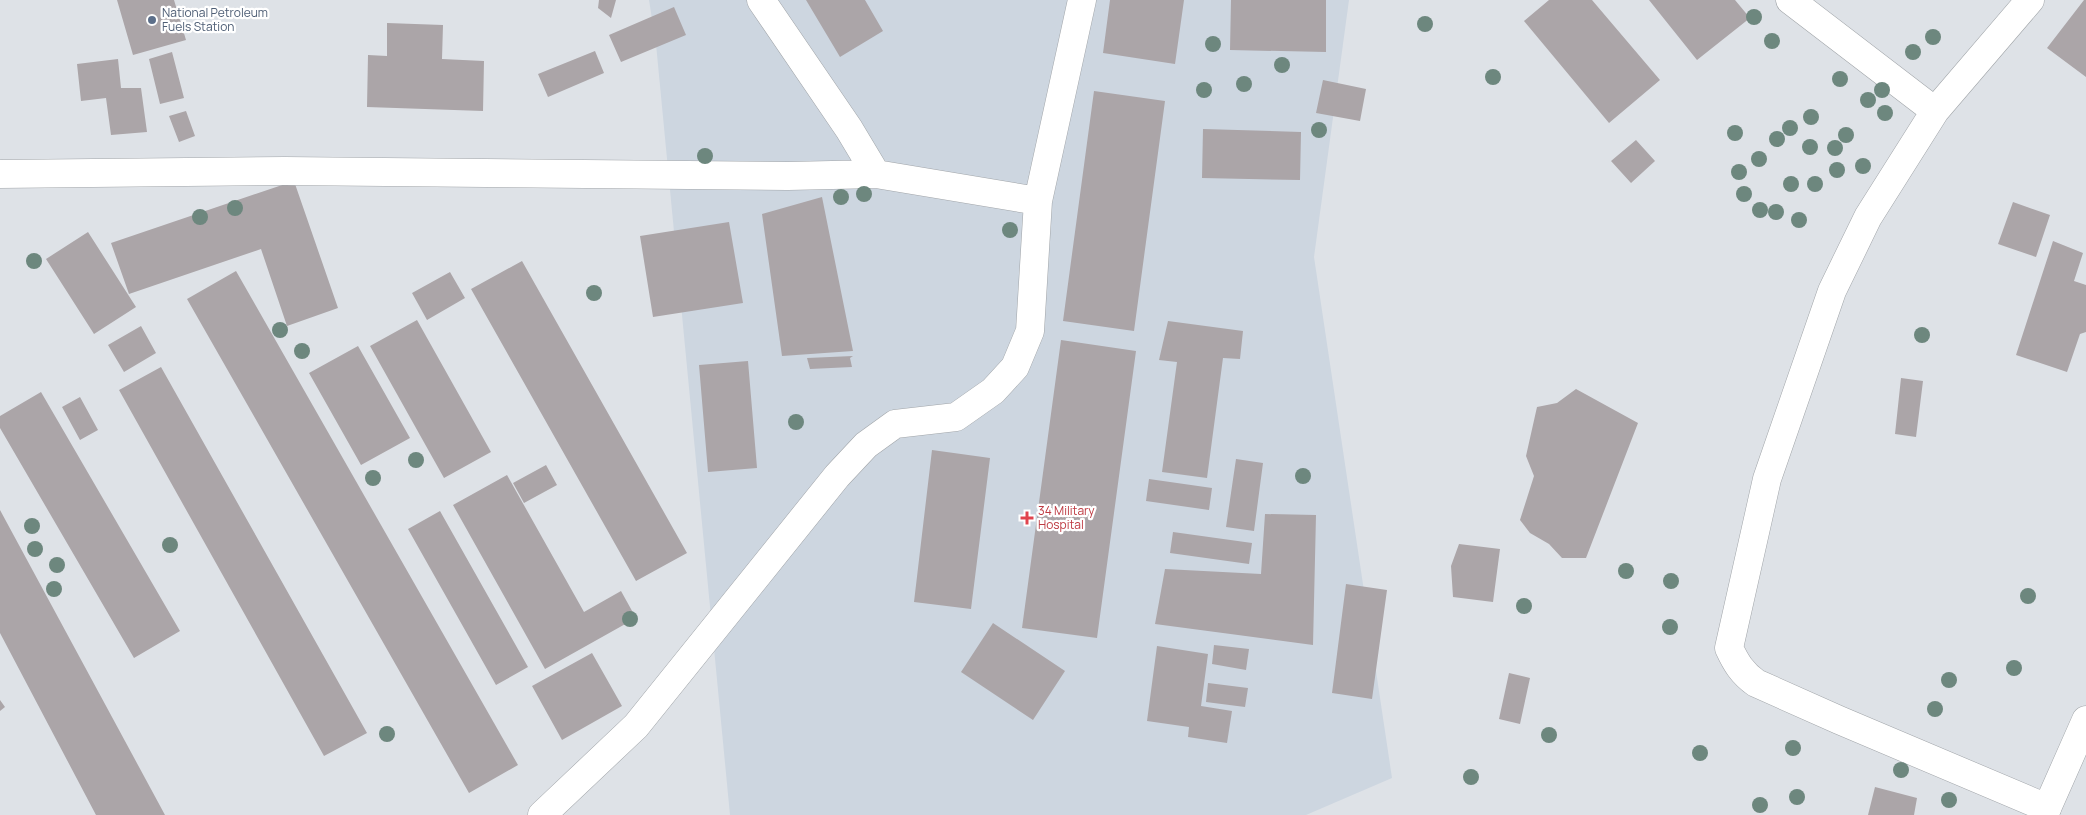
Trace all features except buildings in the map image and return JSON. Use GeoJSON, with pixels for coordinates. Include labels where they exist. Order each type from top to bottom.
{"type":"FeatureCollection","features":[{"type":"Feature","properties":{"kind":"street"},"geometry":{"type":"LineString","coordinates":[[761,0],[849,129],[876,174]]}},
{"type":"Feature","properties":{"kind":"street"},"geometry":{"type":"LineString","coordinates":[[542,815],[636,726],[837,476],[866,445],[895,424],[956,417],[993,391],[1016,366],[1030,332],[1038,201],[1082,0]]}},
{"type":"Feature","properties":{"kind":"street"},"geometry":{"type":"LineString","coordinates":[[1790,0],[1936,111]]}},
{"type":"Feature","properties":{"kind":"street"},"geometry":{"type":"LineString","coordinates":[[2030,0],[1936,111],[1868,217],[1832,291],[1767,479],[1729,648],[1736,665],[1744,675],[1756,682],[2046,811],[2086,720]]}},
{"type":"Feature","properties":{"kind":"street"},"geometry":{"type":"LineString","coordinates":[[0,174],[295,171],[788,176],[876,174],[1038,201]]}},
{"type":"Feature","properties":{"kind":"shaded area","name":"34 Military Hospital"},"geometry":{"type":"Polygon","coordinates":[[[649,0],[1349,0],[1314,257],[1392,778],[1306,815],[730,815],[656,44],[649,0]]]}},
{"type":"Feature","properties":{"kind":"place","name":"National Petroleum Fuels Station"},"geometry":{"type":"Point","coordinates":[152,20]}},
{"type":"Feature","properties":{"kind":"place","name":"34 Military Hospital"},"geometry":{"type":"Point","coordinates":[1027,518]}}]}
